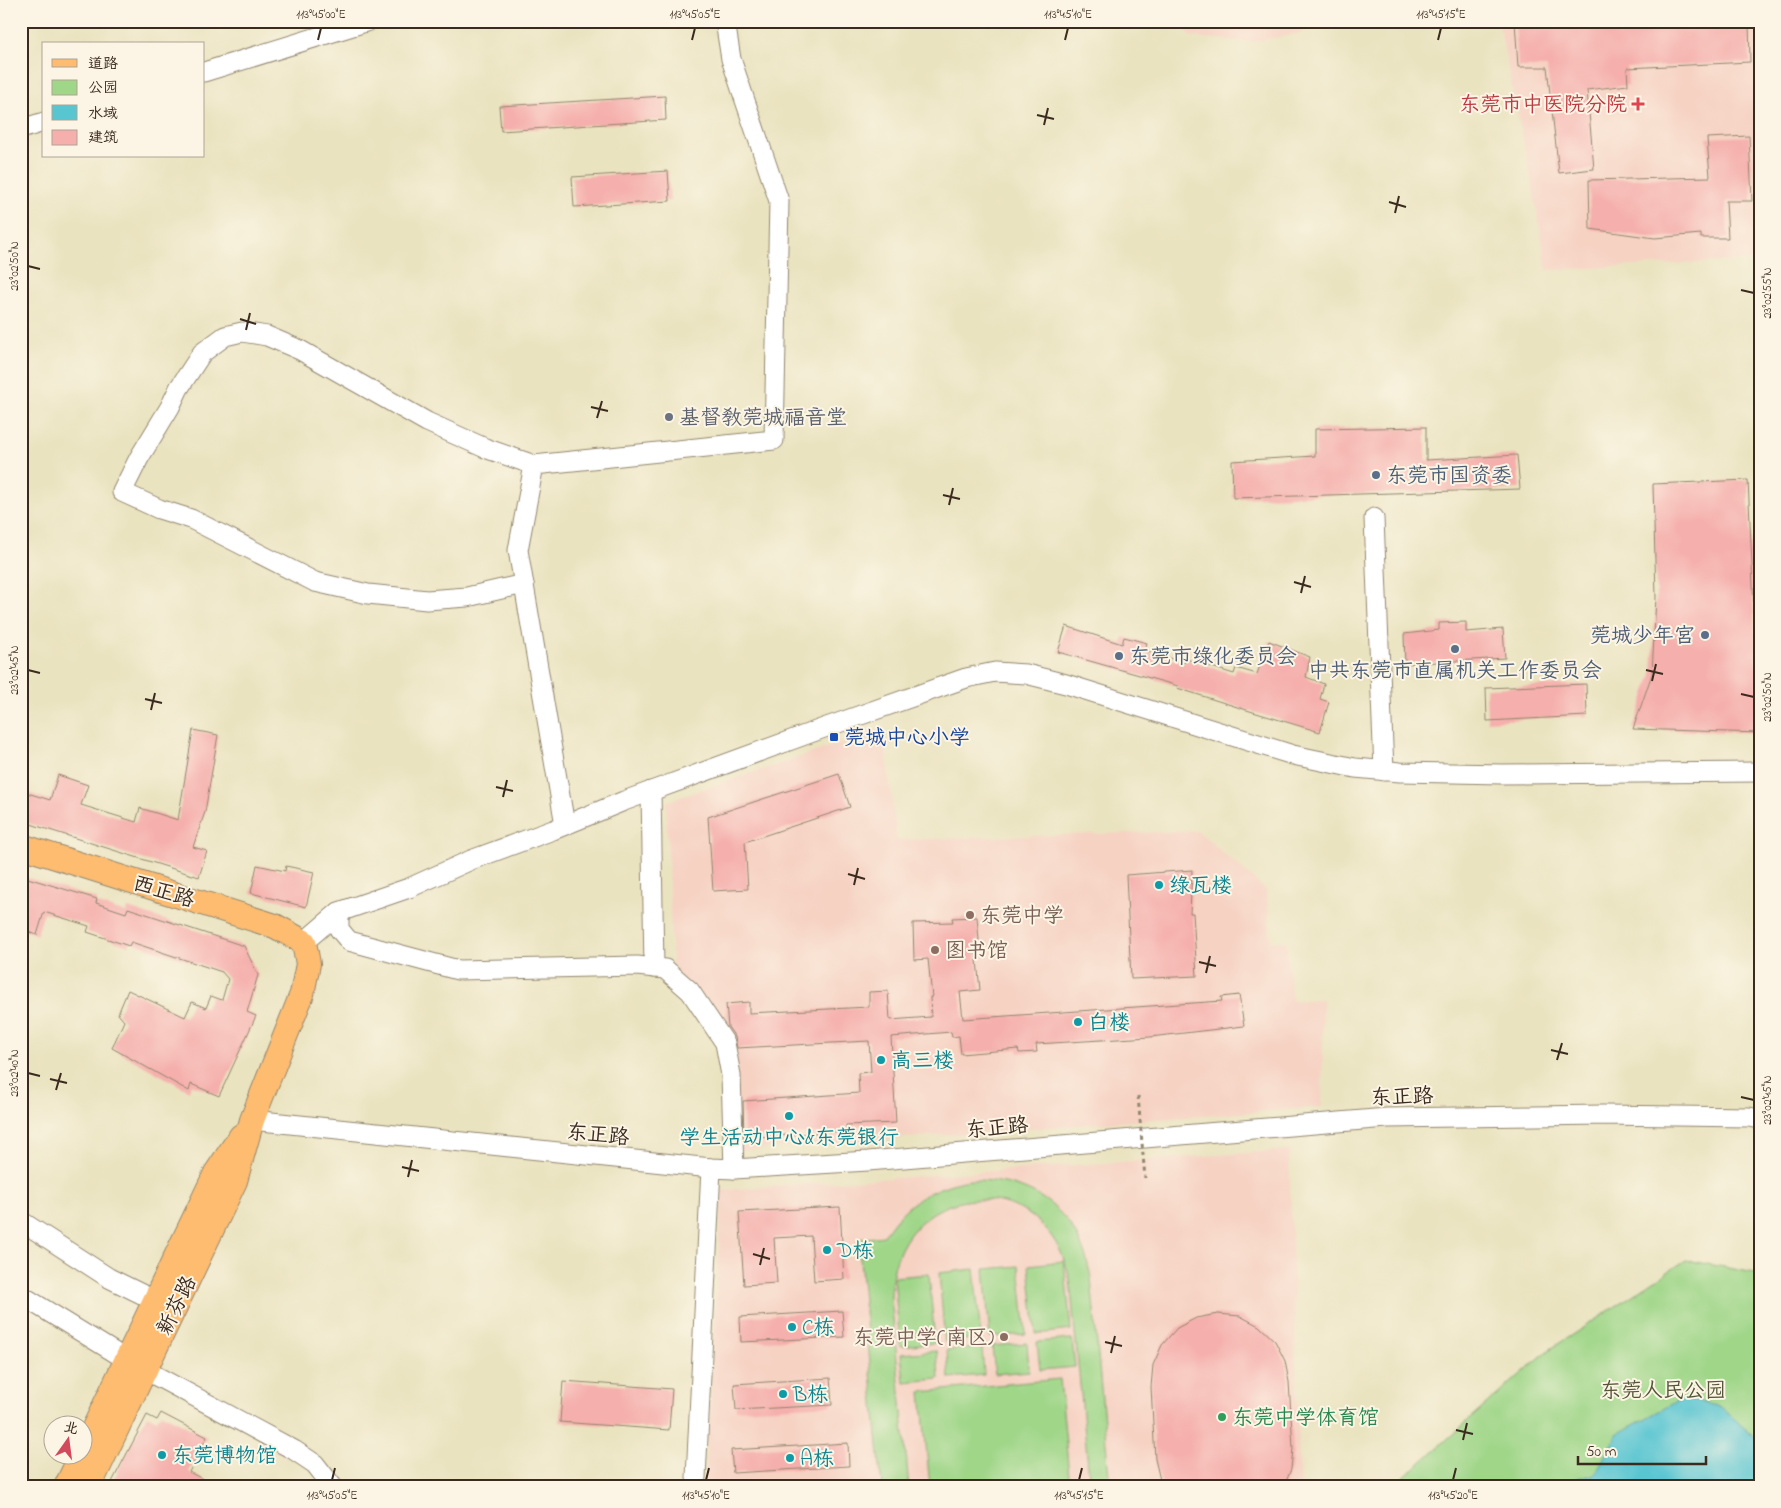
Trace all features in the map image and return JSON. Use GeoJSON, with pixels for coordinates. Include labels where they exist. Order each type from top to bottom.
{"type":"FeatureCollection","features":[{"type":"Feature","properties":{"kind":"main road","name":"西正路"},"geometry":{"type":"LineString","coordinates":[[21,846],[275,926],[304,942]]}},
{"type":"Feature","properties":{"kind":"main road","name":"新芬路"},"geometry":{"type":"LineString","coordinates":[[89,1487],[136,1365],[165,1305],[235,1181],[252,1120],[302,994],[308,964],[304,942]]}},
{"type":"Feature","properties":{"kind":"main road","name":"新芬路"},"geometry":{"type":"LineString","coordinates":[[92,1438],[136,1365]]}},
{"type":"Feature","properties":{"kind":"main road","name":"新芬路"},"geometry":{"type":"LineString","coordinates":[[66,1487],[76,1466]]}},
{"type":"Feature","properties":{"kind":"street"},"geometry":{"type":"LineString","coordinates":[[205,72],[369,21]]}},
{"type":"Feature","properties":{"kind":"street"},"geometry":{"type":"LineString","coordinates":[[524,584],[467,597],[427,600],[368,594],[315,582],[191,519],[159,509],[122,492],[139,458],[170,408],[179,388],[202,353],[225,336],[242,332],[267,336],[300,350],[427,422],[485,448],[534,465],[774,440],[779,200],[731,59],[726,21]]}},
{"type":"Feature","properties":{"kind":"street"},"geometry":{"type":"LineString","coordinates":[[21,128],[42,123]]}},
{"type":"Feature","properties":{"kind":"street"},"geometry":{"type":"LineString","coordinates":[[534,465],[518,550],[565,825]]}},
{"type":"Feature","properties":{"kind":"street"},"geometry":{"type":"LineString","coordinates":[[1374,518],[1384,771]]}},
{"type":"Feature","properties":{"kind":"street"},"geometry":{"type":"LineString","coordinates":[[304,942],[339,912],[409,888],[471,860],[651,791],[949,684],[966,678],[995,672],[1026,674],[1066,684],[1292,755],[1355,768],[1384,771],[1502,774],[1760,772]]}},
{"type":"Feature","properties":{"kind":"street"},"geometry":{"type":"LineString","coordinates":[[651,791],[654,968]]}},
{"type":"Feature","properties":{"kind":"street"},"geometry":{"type":"LineString","coordinates":[[339,912],[339,929],[349,941],[458,970],[637,966],[665,969],[690,991],[725,1043],[731,1076],[734,1169]]}},
{"type":"Feature","properties":{"kind":"street","name":"东正路"},"geometry":{"type":"LineString","coordinates":[[252,1120],[734,1169],[888,1159],[1386,1118],[1757,1114]]}},
{"type":"Feature","properties":{"kind":"street"},"geometry":{"type":"LineString","coordinates":[[696,1478],[711,1168]]}},
{"type":"Feature","properties":{"kind":"street"},"geometry":{"type":"LineString","coordinates":[[21,1221],[109,1278],[165,1305]]}},
{"type":"Feature","properties":{"kind":"street"},"geometry":{"type":"LineString","coordinates":[[21,1294],[136,1365],[294,1450],[314,1464],[333,1487]]}},
{"type":"Feature","properties":{"kind":"path"},"geometry":{"type":"LineString","coordinates":[[1138,1096],[1145,1178]]}},
{"type":"Feature","properties":{"kind":"shaded area"},"geometry":{"type":"Polygon","coordinates":[[[1183,21],[1309,21],[1301,33],[1253,42],[1191,37],[1182,26],[1183,21]]]}},
{"type":"Feature","properties":{"kind":"shaded area","name":"东莞市中医院分院"},"geometry":{"type":"Polygon","coordinates":[[[1498,21],[1760,21],[1760,260],[1547,270],[1533,187],[1498,21]]]}},
{"type":"Feature","properties":{"kind":"shaded area","name":"东莞中学"},"geometry":{"type":"Polygon","coordinates":[[[883,729],[897,840],[1198,831],[1266,890],[1271,942],[1286,941],[1292,1001],[1323,999],[1322,1107],[730,1151],[728,1043],[672,966],[666,802],[883,729]]]}},
{"type":"Feature","properties":{"kind":"shaded area","name":"东莞中学(南区)"},"geometry":{"type":"Polygon","coordinates":[[[1289,1150],[1300,1487],[712,1487],[705,1483],[722,1190],[1289,1150]]]}},
{"type":"Feature","properties":{"kind":"green space"},"geometry":{"type":"Polygon","coordinates":[[[970,1180],[994,1181],[1034,1193],[1051,1204],[1065,1218],[1076,1235],[1085,1255],[1091,1278],[1110,1487],[1090,1487],[1070,1281],[1056,1243],[1033,1217],[1003,1203],[972,1200],[941,1209],[915,1228],[898,1257],[891,1297],[909,1487],[882,1487],[858,1239],[884,1236],[892,1224],[910,1205],[944,1187],[970,1180]]]}},
{"type":"Feature","properties":{"kind":"green space","name":"东莞人民公园"},"geometry":{"type":"Polygon","coordinates":[[[1686,1260],[1760,1274],[1760,1487],[1393,1487],[1546,1352],[1686,1260]]]}},
{"type":"Feature","properties":{"kind":"green space"},"geometry":{"type":"Polygon","coordinates":[[[1064,1261],[1071,1330],[1036,1334],[1029,1265],[1064,1261]]]}},
{"type":"Feature","properties":{"kind":"green space"},"geometry":{"type":"Polygon","coordinates":[[[1019,1266],[1026,1334],[990,1337],[984,1269],[1019,1266]]]}},
{"type":"Feature","properties":{"kind":"green space"},"geometry":{"type":"Polygon","coordinates":[[[974,1269],[981,1338],[945,1342],[939,1273],[974,1269]]]}},
{"type":"Feature","properties":{"kind":"green space"},"geometry":{"type":"Polygon","coordinates":[[[929,1274],[935,1343],[900,1346],[894,1277],[929,1274]]]}},
{"type":"Feature","properties":{"kind":"green space"},"geometry":{"type":"Polygon","coordinates":[[[1072,1339],[1075,1367],[1040,1370],[1037,1342],[1072,1339]]]}},
{"type":"Feature","properties":{"kind":"green space"},"geometry":{"type":"Polygon","coordinates":[[[1027,1343],[1029,1371],[995,1374],[992,1346],[1027,1343]]]}},
{"type":"Feature","properties":{"kind":"green space"},"geometry":{"type":"Polygon","coordinates":[[[982,1347],[984,1375],[949,1378],[947,1350],[982,1347]]]}},
{"type":"Feature","properties":{"kind":"green space"},"geometry":{"type":"Polygon","coordinates":[[[937,1351],[939,1379],[904,1382],[901,1354],[937,1351]]]}},
{"type":"Feature","properties":{"kind":"green space"},"geometry":{"type":"Polygon","coordinates":[[[1060,1379],[1070,1487],[930,1487],[921,1392],[1060,1379]]]}},
{"type":"Feature","properties":{"kind":"water"},"geometry":{"type":"Polygon","coordinates":[[[1683,1398],[1721,1407],[1760,1442],[1760,1487],[1560,1487],[1563,1483],[1595,1474],[1617,1434],[1683,1398]]]}},
{"type":"Feature","properties":{"kind":"building"},"geometry":{"type":"Polygon","coordinates":[[[1515,21],[1749,21],[1750,62],[1627,68],[1628,85],[1587,90],[1594,169],[1559,173],[1547,67],[1518,67],[1515,21]]]}},
{"type":"Feature","properties":{"kind":"building"},"geometry":{"type":"Polygon","coordinates":[[[665,96],[666,120],[501,131],[499,106],[665,96]]]}},
{"type":"Feature","properties":{"kind":"building"},"geometry":{"type":"Polygon","coordinates":[[[1749,136],[1752,201],[1726,201],[1728,238],[1701,238],[1701,234],[1655,238],[1590,229],[1589,180],[1710,177],[1707,138],[1749,136]]]}},
{"type":"Feature","properties":{"kind":"building"},"geometry":{"type":"Polygon","coordinates":[[[668,171],[670,201],[574,207],[572,177],[668,171]]]}},
{"type":"Feature","properties":{"kind":"building","name":"东莞市国资委"},"geometry":{"type":"Polygon","coordinates":[[[1426,427],[1426,460],[1517,455],[1520,489],[1233,498],[1232,461],[1315,456],[1315,429],[1426,427]]]}},
{"type":"Feature","properties":{"kind":"building","name":"莞城少年宫"},"geometry":{"type":"Polygon","coordinates":[[[1748,480],[1760,733],[1633,729],[1652,674],[1656,597],[1653,484],[1748,480]]]}},
{"type":"Feature","properties":{"kind":"building","name":"中共东莞市直属机关工作委员会"},"geometry":{"type":"Polygon","coordinates":[[[1466,622],[1466,632],[1503,629],[1505,658],[1405,664],[1404,634],[1439,630],[1439,623],[1466,622]]]}},
{"type":"Feature","properties":{"kind":"building"},"geometry":{"type":"Polygon","coordinates":[[[1066,626],[1122,644],[1124,637],[1147,643],[1145,650],[1184,663],[1186,659],[1234,674],[1236,668],[1257,674],[1269,641],[1310,657],[1306,677],[1324,684],[1320,699],[1329,702],[1320,732],[1177,688],[1178,686],[1058,652],[1066,626]]]}},
{"type":"Feature","properties":{"kind":"building"},"geometry":{"type":"Polygon","coordinates":[[[1586,684],[1587,716],[1487,721],[1486,688],[1586,684]]]}},
{"type":"Feature","properties":{"kind":"building"},"geometry":{"type":"Polygon","coordinates":[[[193,730],[218,735],[205,812],[193,847],[207,851],[199,877],[21,821],[21,791],[50,800],[58,775],[88,785],[81,805],[136,822],[140,808],[178,820],[193,730]]]}},
{"type":"Feature","properties":{"kind":"building"},"geometry":{"type":"Polygon","coordinates":[[[839,774],[850,807],[745,842],[748,889],[713,891],[708,817],[839,774]]]}},
{"type":"Feature","properties":{"kind":"building"},"geometry":{"type":"Polygon","coordinates":[[[257,865],[285,871],[286,866],[314,872],[306,907],[251,893],[257,865]]]}},
{"type":"Feature","properties":{"kind":"building"},"geometry":{"type":"Polygon","coordinates":[[[1192,870],[1190,913],[1193,913],[1197,976],[1131,979],[1126,875],[1192,870]]]}},
{"type":"Feature","properties":{"kind":"building"},"geometry":{"type":"Polygon","coordinates":[[[21,876],[97,899],[96,903],[126,913],[128,908],[244,946],[258,975],[247,1012],[256,1016],[219,1096],[191,1084],[189,1091],[112,1048],[124,1021],[118,1014],[128,990],[185,1017],[192,1002],[206,1008],[211,996],[222,1000],[228,979],[222,972],[131,942],[129,946],[87,932],[89,926],[44,912],[37,935],[21,929],[21,914],[25,904],[21,903],[21,876]]]}},
{"type":"Feature","properties":{"kind":"building"},"geometry":{"type":"Polygon","coordinates":[[[977,917],[979,940],[975,941],[980,990],[960,992],[963,1019],[1222,1001],[1221,997],[1239,995],[1244,1026],[1150,1037],[1036,1044],[1037,1052],[1019,1053],[1018,1049],[961,1054],[959,1036],[952,1037],[951,1032],[891,1037],[896,1123],[846,1125],[846,1131],[744,1138],[743,1101],[859,1093],[858,1073],[871,1072],[869,1041],[737,1048],[735,1037],[728,1027],[726,1004],[749,1002],[749,1013],[869,1007],[869,992],[888,991],[890,1020],[931,1017],[930,997],[932,997],[928,959],[914,960],[913,923],[953,922],[952,918],[977,917]]]}},
{"type":"Feature","properties":{"kind":"building","name":"D栋"},"geometry":{"type":"Polygon","coordinates":[[[840,1207],[844,1279],[814,1281],[811,1236],[774,1238],[777,1283],[744,1285],[739,1212],[840,1207]]]}},
{"type":"Feature","properties":{"kind":"building","name":"C栋"},"geometry":{"type":"Polygon","coordinates":[[[842,1311],[844,1337],[741,1342],[740,1317],[842,1311]]]}},
{"type":"Feature","properties":{"kind":"building","name":"东莞中学体育馆"},"geometry":{"type":"Polygon","coordinates":[[[1218,1314],[1240,1316],[1259,1326],[1275,1341],[1285,1361],[1289,1382],[1293,1448],[1291,1469],[1284,1487],[1164,1487],[1160,1480],[1155,1459],[1151,1387],[1153,1365],[1162,1345],[1177,1328],[1196,1318],[1218,1314]]]}},
{"type":"Feature","properties":{"kind":"building","name":"B栋"},"geometry":{"type":"Polygon","coordinates":[[[830,1378],[832,1405],[736,1410],[734,1384],[830,1378]]]}},
{"type":"Feature","properties":{"kind":"building"},"geometry":{"type":"Polygon","coordinates":[[[563,1381],[672,1389],[669,1430],[560,1422],[563,1381]]]}},
{"type":"Feature","properties":{"kind":"building","name":"东莞博物馆"},"geometry":{"type":"Polygon","coordinates":[[[161,1413],[207,1437],[189,1472],[218,1487],[122,1487],[112,1482],[147,1415],[157,1420],[161,1413]]]}},
{"type":"Feature","properties":{"kind":"building","name":"A栋"},"geometry":{"type":"Polygon","coordinates":[[[848,1443],[849,1466],[733,1473],[731,1450],[848,1443]]]}},
{"type":"Feature","properties":{"kind":"place","name":"东莞市中医院分院"},"geometry":{"type":"Point","coordinates":[1638,104]}},
{"type":"Feature","properties":{"kind":"place","name":"基督教莞城福音堂"},"geometry":{"type":"Point","coordinates":[669,417]}},
{"type":"Feature","properties":{"kind":"place","name":"东莞市国资委"},"geometry":{"type":"Point","coordinates":[1376,475]}},
{"type":"Feature","properties":{"kind":"place","name":"莞城少年宫"},"geometry":{"type":"Point","coordinates":[1705,635]}},
{"type":"Feature","properties":{"kind":"place","name":"中共东莞市直属机关工作委员会"},"geometry":{"type":"Point","coordinates":[1455,649]}},
{"type":"Feature","properties":{"kind":"place","name":"东莞市绿化委员会"},"geometry":{"type":"Point","coordinates":[1119,656]}},
{"type":"Feature","properties":{"kind":"place","name":"莞城中心小学"},"geometry":{"type":"Point","coordinates":[834,737]}},
{"type":"Feature","properties":{"kind":"place","name":"绿瓦楼"},"geometry":{"type":"Point","coordinates":[1159,885]}},
{"type":"Feature","properties":{"kind":"place","name":"东莞中学"},"geometry":{"type":"Point","coordinates":[970,915]}},
{"type":"Feature","properties":{"kind":"place","name":"图书馆"},"geometry":{"type":"Point","coordinates":[935,950]}},
{"type":"Feature","properties":{"kind":"place","name":"白楼"},"geometry":{"type":"Point","coordinates":[1078,1022]}},
{"type":"Feature","properties":{"kind":"place","name":"高三楼"},"geometry":{"type":"Point","coordinates":[881,1060]}},
{"type":"Feature","properties":{"kind":"place","name":"学生活动中心&东莞银行"},"geometry":{"type":"Point","coordinates":[789,1116]}},
{"type":"Feature","properties":{"kind":"place","name":"D栋"},"geometry":{"type":"Point","coordinates":[827,1250]}},
{"type":"Feature","properties":{"kind":"place","name":"C栋"},"geometry":{"type":"Point","coordinates":[792,1327]}},
{"type":"Feature","properties":{"kind":"place","name":"东莞中学(南区)"},"geometry":{"type":"Point","coordinates":[1004,1337]}},
{"type":"Feature","properties":{"kind":"place","name":"B栋"},"geometry":{"type":"Point","coordinates":[783,1394]}},
{"type":"Feature","properties":{"kind":"place","name":"东莞中学体育馆"},"geometry":{"type":"Point","coordinates":[1222,1417]}},
{"type":"Feature","properties":{"kind":"place","name":"东莞博物馆"},"geometry":{"type":"Point","coordinates":[162,1455]}},
{"type":"Feature","properties":{"kind":"place","name":"A栋"},"geometry":{"type":"Point","coordinates":[790,1458]}}]}
